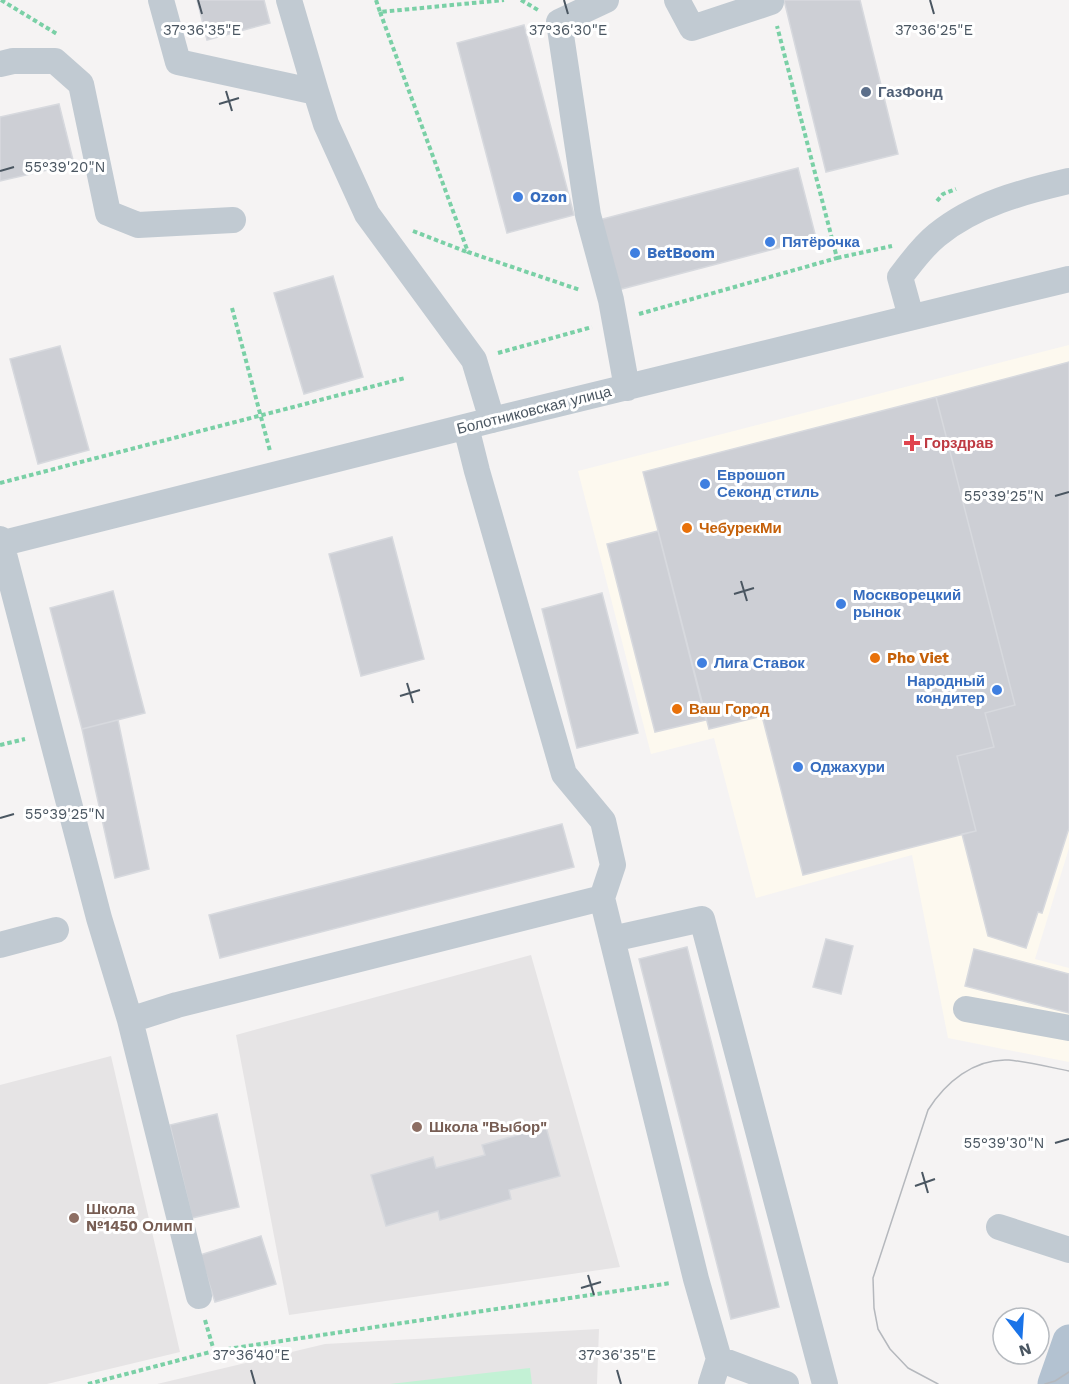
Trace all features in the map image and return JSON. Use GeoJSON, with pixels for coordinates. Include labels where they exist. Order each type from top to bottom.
{"type":"FeatureCollection","features":[{"type":"Feature","properties":{"kind":"main road"},"geometry":{"type":"LineString","coordinates":[[1054,1384],[1069,1341]]}},
{"type":"Feature","properties":{"kind":"street"},"geometry":{"type":"LineString","coordinates":[[161,0],[178,62],[316,92]]}},
{"type":"Feature","properties":{"kind":"street"},"geometry":{"type":"LineString","coordinates":[[289,0],[326,124],[367,214],[474,360],[492,420]]}},
{"type":"Feature","properties":{"kind":"street"},"geometry":{"type":"LineString","coordinates":[[606,0],[558,11],[588,215],[613,311],[627,387]]}},
{"type":"Feature","properties":{"kind":"street"},"geometry":{"type":"LineString","coordinates":[[677,0],[692,28],[771,2]]}},
{"type":"Feature","properties":{"kind":"street"},"geometry":{"type":"LineString","coordinates":[[0,64],[13,61],[55,61],[81,84],[108,213],[138,225],[233,220]]}},
{"type":"Feature","properties":{"kind":"street"},"geometry":{"type":"LineString","coordinates":[[911,317],[900,277],[937,235],[979,208],[1023,192],[1069,181]]}},
{"type":"Feature","properties":{"kind":"street","name":"Болотниковская улица"},"geometry":{"type":"LineString","coordinates":[[1,542],[1069,279]]}},
{"type":"Feature","properties":{"kind":"street"},"geometry":{"type":"LineString","coordinates":[[466,427],[564,774],[603,821],[613,865],[602,898],[696,1279],[719,1359],[711,1384]]}},
{"type":"Feature","properties":{"kind":"street"},"geometry":{"type":"LineString","coordinates":[[1,542],[99,918],[130,1020],[199,1296]]}},
{"type":"Feature","properties":{"kind":"street"},"geometry":{"type":"LineString","coordinates":[[130,1020],[177,1005],[602,898]]}},
{"type":"Feature","properties":{"kind":"street"},"geometry":{"type":"LineString","coordinates":[[612,939],[702,919],[825,1384]]}},
{"type":"Feature","properties":{"kind":"street"},"geometry":{"type":"LineString","coordinates":[[0,945],[56,930]]}},
{"type":"Feature","properties":{"kind":"street"},"geometry":{"type":"LineString","coordinates":[[966,1009],[1069,1028]]}},
{"type":"Feature","properties":{"kind":"street"},"geometry":{"type":"LineString","coordinates":[[999,1227],[1069,1250]]}},
{"type":"Feature","properties":{"kind":"street"},"geometry":{"type":"LineString","coordinates":[[719,1359],[786,1384]]}},
{"type":"Feature","properties":{"kind":"path"},"geometry":{"type":"LineString","coordinates":[[1,0],[63,37],[55,61]]}},
{"type":"Feature","properties":{"kind":"path"},"geometry":{"type":"LineString","coordinates":[[376,0],[468,252]]}},
{"type":"Feature","properties":{"kind":"path"},"geometry":{"type":"LineString","coordinates":[[380,12],[504,0]]}},
{"type":"Feature","properties":{"kind":"path"},"geometry":{"type":"LineString","coordinates":[[367,214],[613,311],[646,312],[837,258],[771,2]]}},
{"type":"Feature","properties":{"kind":"path"},"geometry":{"type":"LineString","coordinates":[[232,308],[276,475]]}},
{"type":"Feature","properties":{"kind":"path"},"geometry":{"type":"LineString","coordinates":[[474,360],[613,311],[646,312]]}},
{"type":"Feature","properties":{"kind":"path"},"geometry":{"type":"LineString","coordinates":[[0,483],[405,378]]}},
{"type":"Feature","properties":{"kind":"path"},"geometry":{"type":"LineString","coordinates":[[88,1384],[214,1351],[696,1279]]}},
{"type":"Feature","properties":{"kind":"path"},"geometry":{"type":"LineString","coordinates":[[199,1296],[214,1351]]}},
{"type":"Feature","properties":{"kind":"shaded area","name":"Москворецкий рынок"},"geometry":{"type":"Polygon","coordinates":[[[1069,345],[1069,848],[1035,959],[1069,968],[1069,1062],[948,1038],[912,855],[756,898],[714,738],[651,754],[578,471],[1069,345]]]}},
{"type":"Feature","properties":{"kind":"shaded area","name":"Школа \"Выбор\""},"geometry":{"type":"Polygon","coordinates":[[[531,955],[620,1267],[289,1315],[236,1035],[531,955]]]}},
{"type":"Feature","properties":{"kind":"shaded area","name":"Школа №1450 Олимп"},"geometry":{"type":"Polygon","coordinates":[[[111,1056],[180,1352],[47,1384],[0,1384],[0,1085],[111,1056]]]}},
{"type":"Feature","properties":{"kind":"shaded area"},"geometry":{"type":"Polygon","coordinates":[[[599,1329],[597,1384],[157,1384],[325,1344],[599,1329]]]}},
{"type":"Feature","properties":{"kind":"green space"},"geometry":{"type":"Polygon","coordinates":[[[530,1368],[532,1384],[390,1384],[530,1368]]]}},
{"type":"Feature","properties":{"kind":"building"},"geometry":{"type":"Polygon","coordinates":[[[197,0],[264,0],[270,23],[207,40],[197,0]]]}},
{"type":"Feature","properties":{"kind":"building"},"geometry":{"type":"Polygon","coordinates":[[[784,0],[860,0],[898,154],[826,172],[784,0]]]}},
{"type":"Feature","properties":{"kind":"building"},"geometry":{"type":"Polygon","coordinates":[[[524,25],[574,215],[507,233],[457,43],[524,25]]]}},
{"type":"Feature","properties":{"kind":"building"},"geometry":{"type":"Polygon","coordinates":[[[59,104],[74,164],[0,181],[0,117],[59,104]]]}},
{"type":"Feature","properties":{"kind":"building"},"geometry":{"type":"Polygon","coordinates":[[[798,168],[816,238],[614,291],[595,221],[798,168]]]}},
{"type":"Feature","properties":{"kind":"building"},"geometry":{"type":"Polygon","coordinates":[[[333,276],[363,377],[304,394],[274,293],[333,276]]]}},
{"type":"Feature","properties":{"kind":"building"},"geometry":{"type":"Polygon","coordinates":[[[60,346],[89,450],[38,464],[10,359],[60,346]]]}},
{"type":"Feature","properties":{"kind":"building"},"geometry":{"type":"Polygon","coordinates":[[[1069,362],[1069,828],[1042,913],[1038,912],[1026,948],[988,936],[962,834],[976,831],[957,756],[994,747],[985,713],[1015,705],[936,397],[1069,362]]]}},
{"type":"Feature","properties":{"kind":"building"},"geometry":{"type":"Polygon","coordinates":[[[936,397],[1015,705],[985,713],[994,747],[957,756],[976,831],[803,875],[762,716],[709,729],[643,472],[936,397]]]}},
{"type":"Feature","properties":{"kind":"building"},"geometry":{"type":"Polygon","coordinates":[[[658,531],[706,720],[655,732],[607,544],[658,531]]]}},
{"type":"Feature","properties":{"kind":"building"},"geometry":{"type":"Polygon","coordinates":[[[392,537],[424,659],[361,676],[329,554],[392,537]]]}},
{"type":"Feature","properties":{"kind":"building"},"geometry":{"type":"Polygon","coordinates":[[[113,591],[145,713],[82,729],[50,608],[113,591]]]}},
{"type":"Feature","properties":{"kind":"building"},"geometry":{"type":"Polygon","coordinates":[[[602,593],[638,733],[577,748],[542,609],[602,593]]]}},
{"type":"Feature","properties":{"kind":"building"},"geometry":{"type":"Polygon","coordinates":[[[118,720],[149,869],[115,878],[82,729],[118,720]]]}},
{"type":"Feature","properties":{"kind":"building"},"geometry":{"type":"Polygon","coordinates":[[[562,824],[574,867],[220,958],[209,915],[562,824]]]}},
{"type":"Feature","properties":{"kind":"building"},"geometry":{"type":"Polygon","coordinates":[[[826,939],[853,946],[841,994],[813,987],[826,939]]]}},
{"type":"Feature","properties":{"kind":"building"},"geometry":{"type":"Polygon","coordinates":[[[687,947],[779,1307],[731,1319],[639,959],[687,947]]]}},
{"type":"Feature","properties":{"kind":"building"},"geometry":{"type":"Polygon","coordinates":[[[974,949],[1069,974],[1069,1013],[965,986],[974,949]]]}},
{"type":"Feature","properties":{"kind":"building"},"geometry":{"type":"Polygon","coordinates":[[[217,1114],[239,1207],[192,1218],[170,1125],[217,1114]]]}},
{"type":"Feature","properties":{"kind":"building"},"geometry":{"type":"Polygon","coordinates":[[[546,1127],[560,1176],[509,1190],[511,1199],[440,1220],[438,1211],[386,1226],[371,1175],[433,1157],[436,1168],[485,1155],[482,1145],[546,1127]]]}},
{"type":"Feature","properties":{"kind":"building"},"geometry":{"type":"Polygon","coordinates":[[[261,1236],[276,1284],[215,1302],[200,1255],[261,1236]]]}},
{"type":"Feature","properties":{"kind":"tram line"},"geometry":{"type":"LineString","coordinates":[[938,1384],[908,1368],[890,1349],[878,1329],[874,1308],[873,1278],[928,1110],[952,1082],[972,1068],[984,1063],[1009,1060],[1069,1071]]}},
{"type":"Feature","properties":{"kind":"tram line"},"geometry":{"type":"LineString","coordinates":[[1045,1384],[1069,1372]]}},
{"type":"Feature","properties":{"kind":"place","name":"ГазФонд"},"geometry":{"type":"Point","coordinates":[866,92]}},
{"type":"Feature","properties":{"kind":"place","name":"Ozon"},"geometry":{"type":"Point","coordinates":[518,197]}},
{"type":"Feature","properties":{"kind":"place","name":"Пятёрочка"},"geometry":{"type":"Point","coordinates":[770,242]}},
{"type":"Feature","properties":{"kind":"place","name":"BetBoom"},"geometry":{"type":"Point","coordinates":[635,253]}},
{"type":"Feature","properties":{"kind":"place","name":"Горздрав"},"geometry":{"type":"Point","coordinates":[912,443]}},
{"type":"Feature","properties":{"kind":"place","name":"Еврошоп Секонд стиль"},"geometry":{"type":"Point","coordinates":[705,484]}},
{"type":"Feature","properties":{"kind":"place","name":"ЧебурекМи"},"geometry":{"type":"Point","coordinates":[687,528]}},
{"type":"Feature","properties":{"kind":"place","name":"Москворецкий рынок"},"geometry":{"type":"Point","coordinates":[841,604]}},
{"type":"Feature","properties":{"kind":"place","name":"Pho Viet"},"geometry":{"type":"Point","coordinates":[875,658]}},
{"type":"Feature","properties":{"kind":"place","name":"Лига Ставок"},"geometry":{"type":"Point","coordinates":[702,663]}},
{"type":"Feature","properties":{"kind":"place","name":"Народный кондитер"},"geometry":{"type":"Point","coordinates":[997,690]}},
{"type":"Feature","properties":{"kind":"place","name":"Ваш Город"},"geometry":{"type":"Point","coordinates":[677,709]}},
{"type":"Feature","properties":{"kind":"place","name":"Оджахури"},"geometry":{"type":"Point","coordinates":[798,767]}},
{"type":"Feature","properties":{"kind":"place","name":"Школа \"Выбор\""},"geometry":{"type":"Point","coordinates":[417,1127]}},
{"type":"Feature","properties":{"kind":"place","name":"Школа №1450 Олимп"},"geometry":{"type":"Point","coordinates":[74,1218]}}]}
